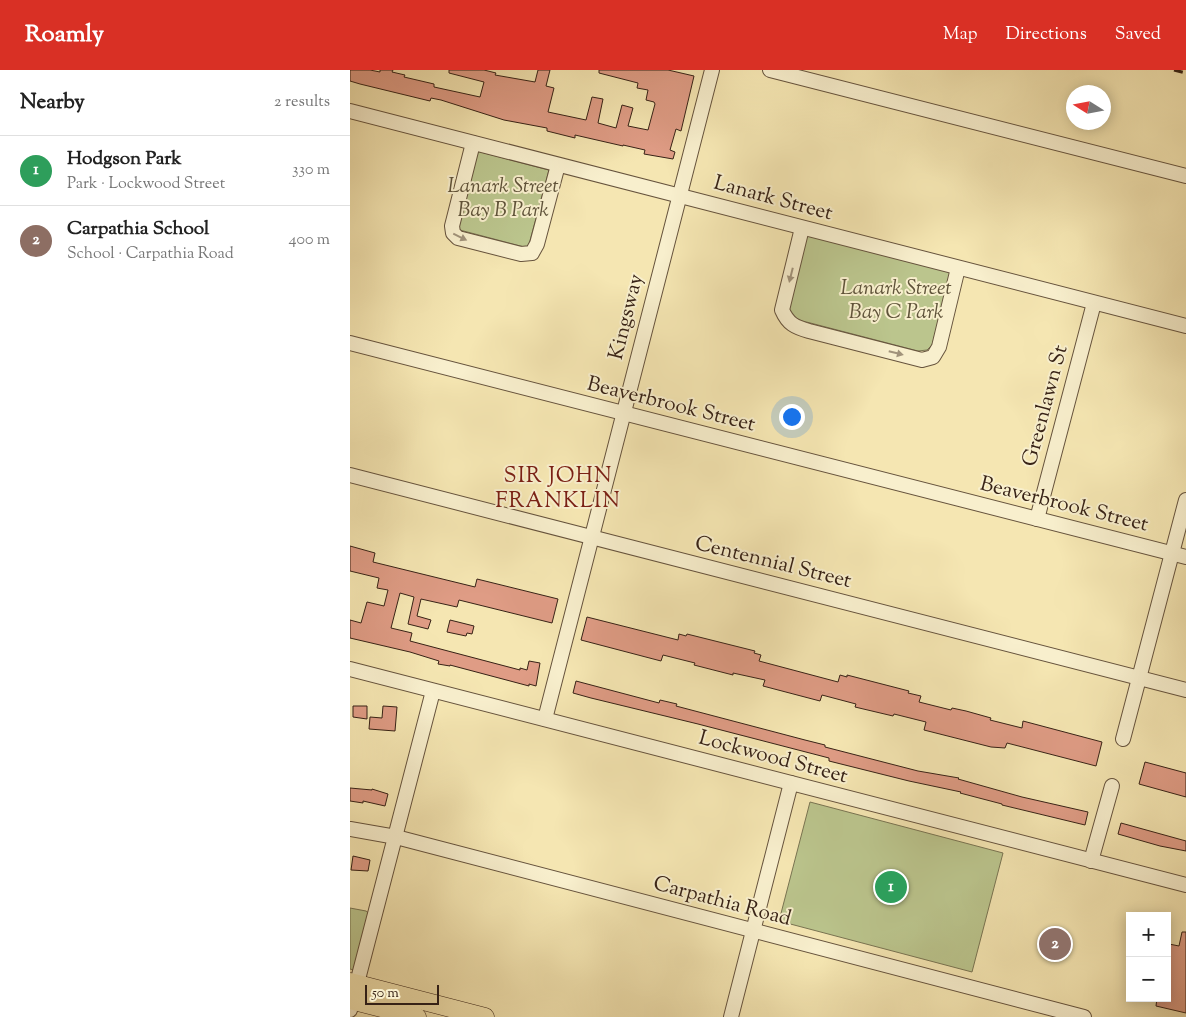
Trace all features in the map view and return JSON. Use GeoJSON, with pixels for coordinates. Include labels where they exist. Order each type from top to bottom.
{"type":"FeatureCollection","features":[{"type":"Feature","properties":{"kind":"main road"},"geometry":{"type":"LineString","coordinates":[[352,995],[417,1017]]}},
{"type":"Feature","properties":{"kind":"main road"},"geometry":{"type":"LineString","coordinates":[[352,995],[485,1017]]}},
{"type":"Feature","properties":{"kind":"street","name":"Kingsway"},"geometry":{"type":"LineString","coordinates":[[545,719],[712,70]]}},
{"type":"Feature","properties":{"kind":"street"},"geometry":{"type":"LineString","coordinates":[[770,70],[1186,176]]}},
{"type":"Feature","properties":{"kind":"street","name":"Lanark Street"},"geometry":{"type":"LineString","coordinates":[[350,113],[679,195],[1186,326]]}},
{"type":"Feature","properties":{"kind":"street"},"geometry":{"type":"LineString","coordinates":[[473,143],[452,226],[453,233],[458,238],[512,252],[521,254],[532,253],[537,244],[558,165]]}},
{"type":"Feature","properties":{"kind":"street"},"geometry":{"type":"LineString","coordinates":[[802,228],[782,310],[786,320],[793,326],[809,331],[913,358],[922,360],[933,357],[939,347],[958,268]]}},
{"type":"Feature","properties":{"kind":"street","name":"Greenlawn St"},"geometry":{"type":"LineString","coordinates":[[1037,519],[1094,303]]}},
{"type":"Feature","properties":{"kind":"street","name":"Beaverbrook Street"},"geometry":{"type":"LineString","coordinates":[[350,344],[1186,557]]}},
{"type":"Feature","properties":{"kind":"street","name":"Centennial Street"},"geometry":{"type":"LineString","coordinates":[[350,474],[1186,690]]}},
{"type":"Feature","properties":{"kind":"street"},"geometry":{"type":"LineString","coordinates":[[1123,739],[1186,500]]}},
{"type":"Feature","properties":{"kind":"street","name":"Lockwood Street"},"geometry":{"type":"LineString","coordinates":[[350,670],[1186,885]]}},
{"type":"Feature","properties":{"kind":"street"},"geometry":{"type":"LineString","coordinates":[[352,995],[396,837],[433,691]]}},
{"type":"Feature","properties":{"kind":"street"},"geometry":{"type":"LineString","coordinates":[[731,1017],[791,783]]}},
{"type":"Feature","properties":{"kind":"street"},"geometry":{"type":"LineString","coordinates":[[1091,860],[1112,786]]}},
{"type":"Feature","properties":{"kind":"street","name":"Carpathia Road"},"geometry":{"type":"LineString","coordinates":[[350,829],[396,837],[1084,1017]]}},
{"type":"Feature","properties":{"kind":"green space","name":"Lanark Street Bay B Park"},"geometry":{"type":"Polygon","coordinates":[[[477,151],[549,170],[528,248],[456,229],[477,151]]]}},
{"type":"Feature","properties":{"kind":"green space","name":"Lanark Street Bay C Park"},"geometry":{"type":"Polygon","coordinates":[[[804,235],[952,271],[932,345],[927,350],[918,351],[795,319],[788,310],[804,235]]]}},
{"type":"Feature","properties":{"kind":"green space"},"geometry":{"type":"Polygon","coordinates":[[[810,802],[1003,853],[972,972],[779,921],[810,802]]]}},
{"type":"Feature","properties":{"kind":"green space"},"geometry":{"type":"Polygon","coordinates":[[[350,908],[366,911],[370,914],[357,971],[350,969],[350,908]]]}},
{"type":"Feature","properties":{"kind":"building"},"geometry":{"type":"Polygon","coordinates":[[[350,70],[380,72],[380,70],[393,70],[392,72],[405,75],[404,77],[434,84],[434,87],[480,97],[484,82],[449,73],[449,70],[484,70],[496,73],[495,75],[535,82],[538,70],[550,70],[546,86],[554,88],[548,112],[586,120],[592,97],[603,99],[598,123],[616,128],[622,105],[633,108],[628,126],[648,130],[655,104],[646,100],[648,90],[637,88],[638,83],[599,73],[599,70],[668,70],[694,76],[681,131],[676,129],[670,150],[675,152],[673,159],[644,154],[645,150],[623,145],[575,135],[575,138],[547,131],[547,128],[504,120],[441,100],[431,98],[430,101],[360,84],[350,81],[350,70]]]}},
{"type":"Feature","properties":{"kind":"building"},"geometry":{"type":"Polygon","coordinates":[[[350,546],[375,553],[373,562],[475,587],[477,579],[558,599],[552,623],[459,600],[457,607],[421,599],[417,616],[431,620],[428,629],[408,624],[414,597],[400,593],[391,628],[412,633],[410,641],[520,670],[520,668],[527,670],[529,661],[540,663],[536,686],[529,684],[529,686],[450,665],[438,664],[439,661],[410,652],[350,638],[350,620],[361,623],[367,602],[384,606],[388,590],[377,588],[379,578],[350,571],[350,546]]]}},
{"type":"Feature","properties":{"kind":"building"},"geometry":{"type":"Polygon","coordinates":[[[587,617],[678,640],[679,634],[686,636],[687,634],[755,651],[754,653],[761,655],[759,661],[838,682],[840,675],[847,677],[847,675],[909,691],[908,693],[921,696],[919,702],[951,710],[952,708],[966,711],[991,718],[990,720],[1022,728],[1023,721],[1102,742],[1096,766],[1007,743],[1005,748],[991,747],[924,730],[926,722],[855,707],[856,704],[822,695],[820,701],[763,686],[765,680],[733,673],[733,675],[663,655],[661,661],[581,640],[587,617]]]}},
{"type":"Feature","properties":{"kind":"building"},"geometry":{"type":"Polygon","coordinates":[[[450,620],[474,626],[472,634],[467,633],[466,636],[447,632],[450,620]]]}},
{"type":"Feature","properties":{"kind":"building"},"geometry":{"type":"Polygon","coordinates":[[[576,681],[659,703],[660,700],[677,704],[676,706],[825,745],[825,747],[918,771],[959,778],[1022,797],[1088,812],[1085,825],[1002,805],[961,792],[829,761],[829,758],[573,693],[576,681]]]}},
{"type":"Feature","properties":{"kind":"building"},"geometry":{"type":"Polygon","coordinates":[[[353,706],[367,706],[367,719],[353,717],[353,706]]]}},
{"type":"Feature","properties":{"kind":"building"},"geometry":{"type":"Polygon","coordinates":[[[383,706],[397,707],[395,731],[369,729],[370,717],[382,718],[383,706]]]}},
{"type":"Feature","properties":{"kind":"building"},"geometry":{"type":"Polygon","coordinates":[[[1145,762],[1186,773],[1186,797],[1139,784],[1145,762]]]}},
{"type":"Feature","properties":{"kind":"building"},"geometry":{"type":"Polygon","coordinates":[[[350,788],[372,789],[388,794],[385,806],[363,801],[363,803],[350,801],[350,788]]]}},
{"type":"Feature","properties":{"kind":"building"},"geometry":{"type":"Polygon","coordinates":[[[1121,823],[1186,841],[1186,851],[1118,834],[1121,823]]]}},
{"type":"Feature","properties":{"kind":"building"},"geometry":{"type":"Polygon","coordinates":[[[353,856],[370,860],[368,871],[351,870],[353,856]]]}},
{"type":"Feature","properties":{"kind":"building"},"geometry":{"type":"Polygon","coordinates":[[[1182,932],[1186,932],[1186,1013],[1156,1006],[1156,1002],[1171,1002],[1171,944],[1179,946],[1182,932]]]}},
{"type":"Feature","properties":{"kind":"railway"},"geometry":{"type":"LineString","coordinates":[[1174,70],[1186,73]]}},
{"type":"Feature","properties":{"kind":"place","name":"Hodgson Park"},"geometry":{"type":"Point","coordinates":[891,887]}},
{"type":"Feature","properties":{"kind":"place","name":"Carpathia School"},"geometry":{"type":"Point","coordinates":[1055,944]}},
{"type":"Feature","properties":{"kind":"district","name":"SIR JOHN FRANKLIN"},"geometry":{"type":"Point","coordinates":[558,490]}}]}
